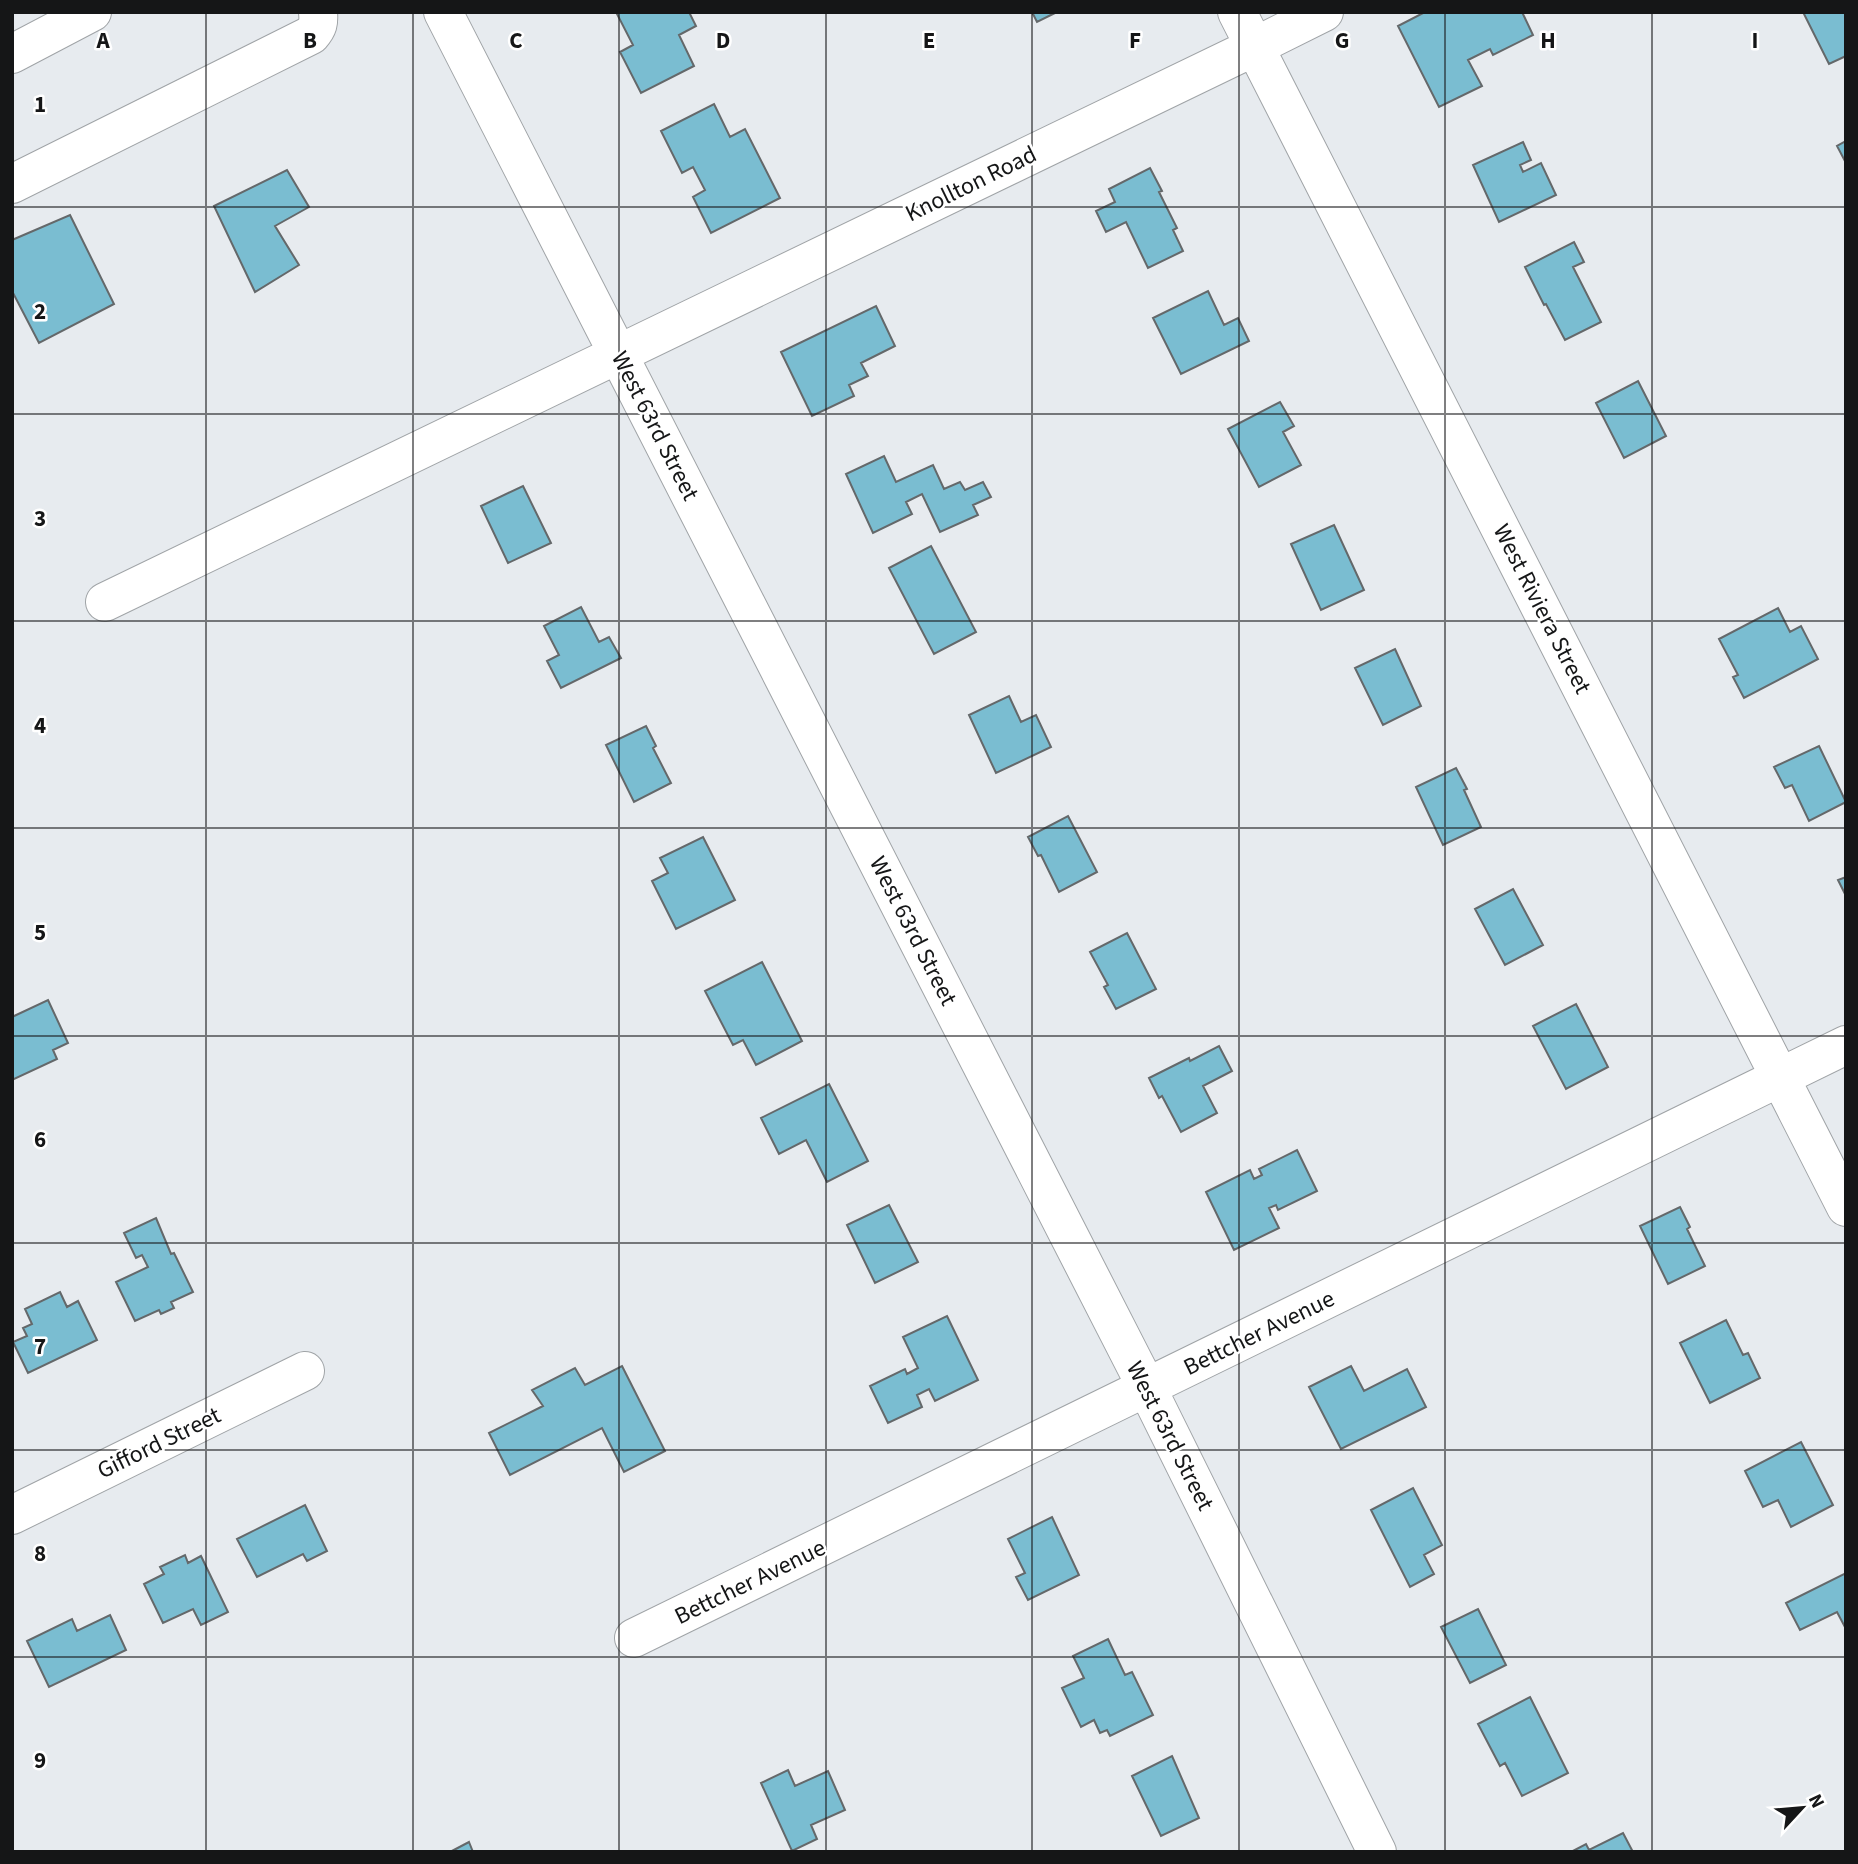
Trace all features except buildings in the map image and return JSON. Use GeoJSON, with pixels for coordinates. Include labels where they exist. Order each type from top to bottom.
{"type":"FeatureCollection","features":[{"type":"Feature","properties":{"kind":"street"},"geometry":{"type":"LineString","coordinates":[[12,54],[92,12]]}},
{"type":"Feature","properties":{"kind":"street"},"geometry":{"type":"LineString","coordinates":[[12,184],[311,35],[319,21],[317,12]]}},
{"type":"Feature","properties":{"kind":"street","name":"West 63rd Street"},"geometry":{"type":"LineString","coordinates":[[443,12],[1147,1388],[1377,1852]]}},
{"type":"Feature","properties":{"kind":"street","name":"West Riviera Street"},"geometry":{"type":"LineString","coordinates":[[1237,12],[1846,1207]]}},
{"type":"Feature","properties":{"kind":"street","name":"Knollton Road"},"geometry":{"type":"LineString","coordinates":[[105,602],[1324,12]]}},
{"type":"Feature","properties":{"kind":"street","name":"Bettcher Avenue"},"geometry":{"type":"LineString","coordinates":[[634,1638],[1846,1045]]}},
{"type":"Feature","properties":{"kind":"street","name":"Gifford Street"},"geometry":{"type":"LineString","coordinates":[[12,1515],[305,1371]]}}]}
